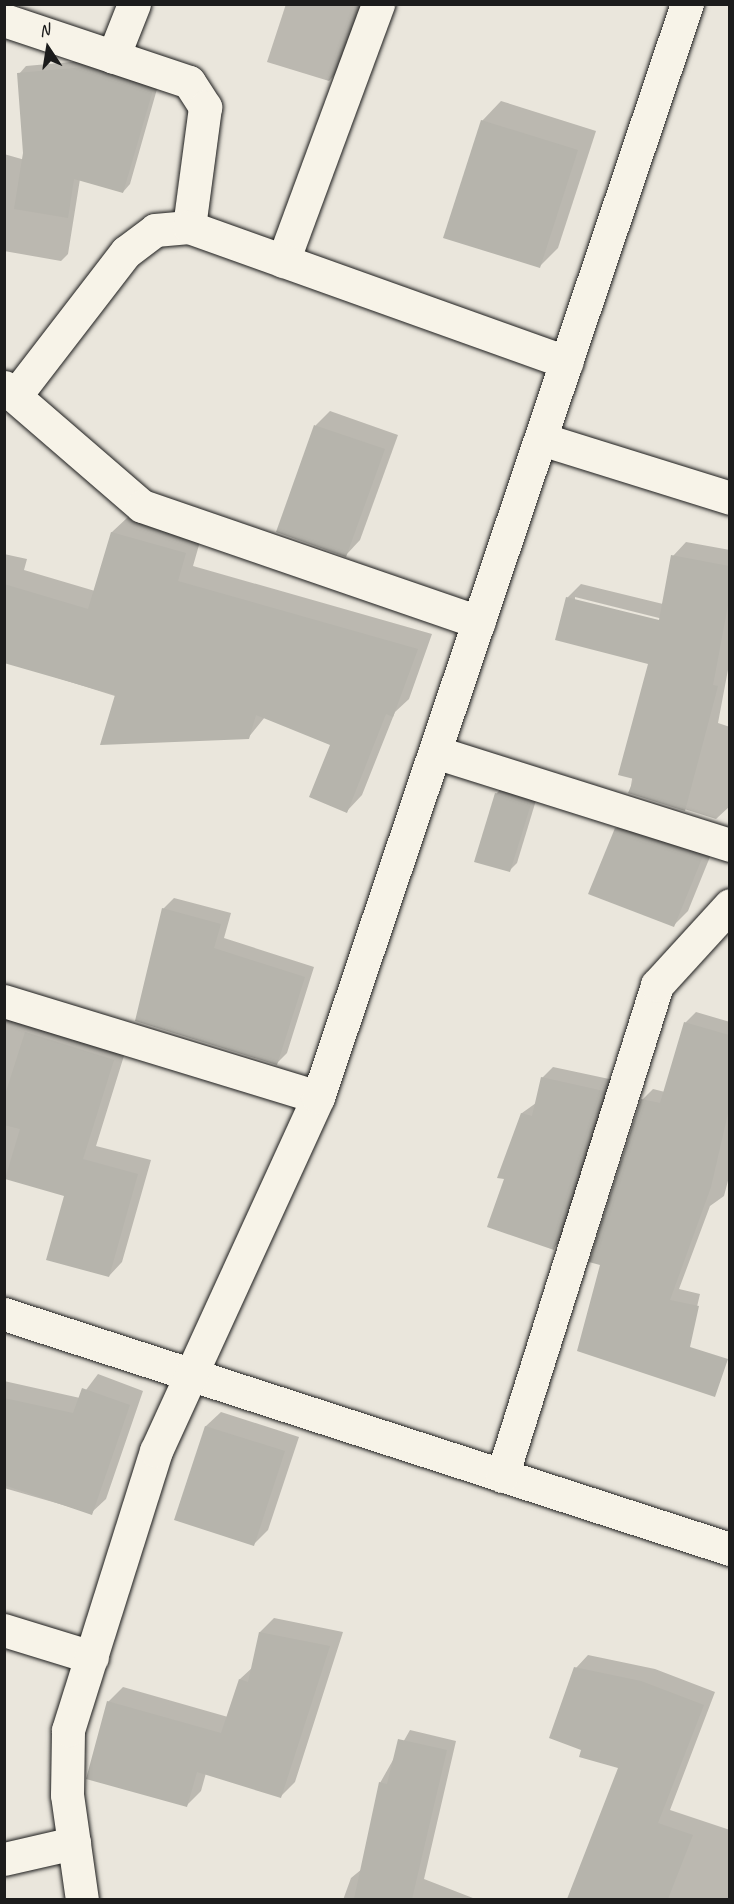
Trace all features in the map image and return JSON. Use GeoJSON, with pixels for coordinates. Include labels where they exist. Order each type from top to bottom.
{"type":"FeatureCollection","features":[{"type":"Feature","properties":{"kind":"street"},"geometry":{"type":"LineString","coordinates":[[113,57],[134,4]]}},
{"type":"Feature","properties":{"kind":"street"},"geometry":{"type":"LineString","coordinates":[[284,261],[378,4]]}},
{"type":"Feature","properties":{"kind":"street"},"geometry":{"type":"LineString","coordinates":[[82,1899],[67,1795],[68,1730],[156,1451],[188,1374],[318,1097],[687,4]]}},
{"type":"Feature","properties":{"kind":"street"},"geometry":{"type":"LineString","coordinates":[[4,20],[189,82],[205,107],[189,227]]}},
{"type":"Feature","properties":{"kind":"street"},"geometry":{"type":"LineString","coordinates":[[479,622],[142,507],[10,392],[126,252],[155,230],[189,227],[567,362]]}},
{"type":"Feature","properties":{"kind":"street"},"geometry":{"type":"LineString","coordinates":[[541,439],[729,498]]}},
{"type":"Feature","properties":{"kind":"street"},"geometry":{"type":"LineString","coordinates":[[435,752],[729,844]]}},
{"type":"Feature","properties":{"kind":"street"},"geometry":{"type":"LineString","coordinates":[[502,1476],[657,984],[729,905]]}},
{"type":"Feature","properties":{"kind":"street"},"geometry":{"type":"LineString","coordinates":[[4,1001],[318,1097]]}},
{"type":"Feature","properties":{"kind":"street"},"geometry":{"type":"LineString","coordinates":[[4,1314],[729,1549]]}},
{"type":"Feature","properties":{"kind":"street"},"geometry":{"type":"LineString","coordinates":[[4,1630],[92,1657]]}},
{"type":"Feature","properties":{"kind":"street"},"geometry":{"type":"LineString","coordinates":[[4,1859],[74,1843]]}},
{"type":"Feature","properties":{"kind":"building"},"geometry":{"type":"Polygon","coordinates":[[[85,67],[153,90],[123,193],[74,179],[68,218],[14,209],[23,153],[17,73],[85,67]]]}},
{"type":"Feature","properties":{"kind":"building"},"geometry":{"type":"Polygon","coordinates":[[[481,120],[578,150],[540,268],[443,238],[481,120]]]}},
{"type":"Feature","properties":{"kind":"building"},"geometry":{"type":"Polygon","coordinates":[[[314,425],[385,449],[346,557],[276,532],[314,425]]]}},
{"type":"Feature","properties":{"kind":"building"},"geometry":{"type":"Polygon","coordinates":[[[111,532],[186,553],[178,581],[418,649],[393,717],[386,714],[347,813],[309,797],[330,745],[256,715],[249,739],[100,745],[115,695],[4,663],[4,584],[88,609],[111,532]]]}},
{"type":"Feature","properties":{"kind":"building"},"geometry":{"type":"Polygon","coordinates":[[[671,555],[729,566],[729,600],[713,685],[718,686],[685,811],[628,793],[634,779],[618,775],[648,664],[555,640],[566,597],[659,620],[671,555]]]}},
{"type":"Feature","properties":{"kind":"building"},"geometry":{"type":"Polygon","coordinates":[[[495,793],[531,804],[510,872],[474,862],[495,793]]]}},
{"type":"Feature","properties":{"kind":"building"},"geometry":{"type":"Polygon","coordinates":[[[615,828],[703,856],[674,927],[588,894],[615,828]]]}},
{"type":"Feature","properties":{"kind":"building"},"geometry":{"type":"Polygon","coordinates":[[[162,908],[221,924],[214,948],[305,977],[277,1065],[135,1021],[162,908]]]}},
{"type":"Feature","properties":{"kind":"building"},"geometry":{"type":"Polygon","coordinates":[[[684,1022],[729,1035],[729,1109],[711,1187],[670,1300],[699,1306],[690,1347],[728,1359],[715,1397],[577,1351],[600,1265],[589,1262],[641,1099],[660,1103],[684,1022]]]}},
{"type":"Feature","properties":{"kind":"building"},"geometry":{"type":"Polygon","coordinates":[[[25,1032],[114,1060],[83,1159],[138,1174],[109,1277],[46,1260],[64,1196],[5,1179],[20,1129],[4,1125],[4,1098],[25,1032]]]}},
{"type":"Feature","properties":{"kind":"building"},"geometry":{"type":"Polygon","coordinates":[[[541,1077],[604,1091],[554,1250],[487,1227],[504,1179],[497,1178],[521,1113],[532,1116],[541,1077]]]}},
{"type":"Feature","properties":{"kind":"building"},"geometry":{"type":"Polygon","coordinates":[[[82,1388],[130,1405],[92,1515],[4,1485],[4,1398],[73,1413],[82,1388]]]}},
{"type":"Feature","properties":{"kind":"building"},"geometry":{"type":"Polygon","coordinates":[[[205,1426],[285,1451],[254,1546],[174,1520],[205,1426]]]}},
{"type":"Feature","properties":{"kind":"building"},"geometry":{"type":"Polygon","coordinates":[[[259,1632],[330,1646],[281,1798],[197,1772],[187,1807],[86,1779],[107,1701],[221,1733],[239,1679],[248,1682],[259,1632]]]}},
{"type":"Feature","properties":{"kind":"building"},"geometry":{"type":"Polygon","coordinates":[[[574,1667],[641,1681],[704,1705],[658,1823],[693,1835],[668,1899],[567,1899],[618,1768],[579,1757],[581,1750],[549,1738],[574,1667]]]}},
{"type":"Feature","properties":{"kind":"building"},"geometry":{"type":"Polygon","coordinates":[[[398,1739],[447,1750],[412,1899],[354,1899],[379,1782],[387,1784],[398,1739]]]}}]}
